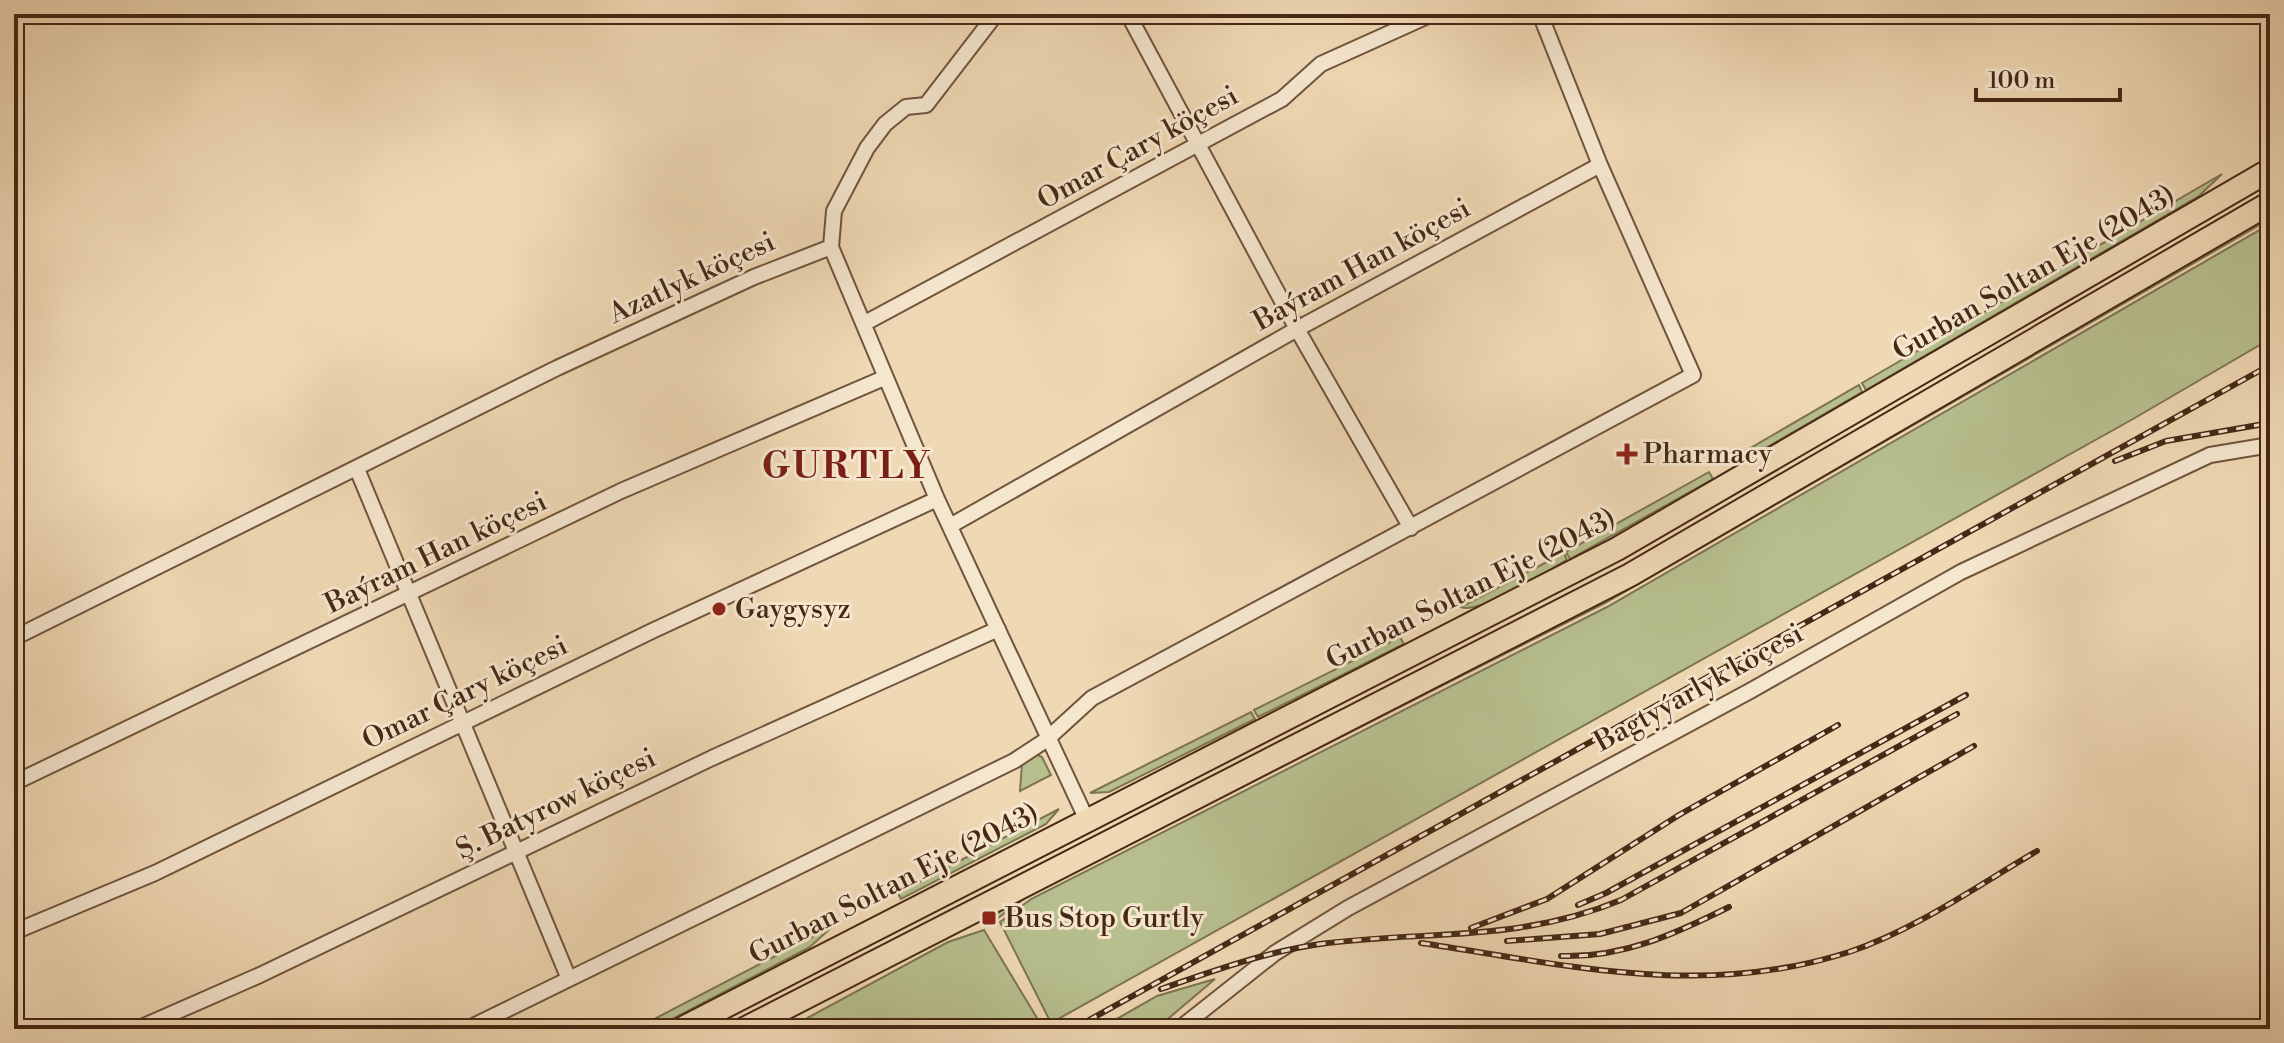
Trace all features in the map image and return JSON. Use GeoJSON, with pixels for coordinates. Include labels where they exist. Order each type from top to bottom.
{"type":"FeatureCollection","features":[{"type":"Feature","properties":{"kind":"highway","name":"Gurban Soltan Eje (2043)"},"geometry":{"type":"LineString","coordinates":[[681,1029],[1086,818],[1617,549],[2270,170]]}},
{"type":"Feature","properties":{"kind":"highway","name":"Gurban Soltan Eje (2043)"},"geometry":{"type":"LineString","coordinates":[[744,1029],[1630,575],[2270,203]]}},
{"type":"Feature","properties":{"kind":"highway"},"geometry":{"type":"LineString","coordinates":[[2006,326],[2019,347]]}},
{"type":"Feature","properties":{"kind":"street"},"geometry":{"type":"LineString","coordinates":[[996,14],[926,105],[906,107],[885,124],[867,148],[834,211],[831,247],[937,499],[1046,740],[1086,818]]}},
{"type":"Feature","properties":{"kind":"street"},"geometry":{"type":"LineString","coordinates":[[1128,14],[1297,329],[1411,528]]}},
{"type":"Feature","properties":{"kind":"street","name":"Omar Çary köçesi"},"geometry":{"type":"LineString","coordinates":[[865,323],[1282,99],[1321,64],[1432,14]]}},
{"type":"Feature","properties":{"kind":"street"},"geometry":{"type":"LineString","coordinates":[[467,1029],[1014,761],[1046,740],[1092,698],[1693,375],[1600,165],[1540,14]]}},
{"type":"Feature","properties":{"kind":"street","name":"Baýram Han köçesi"},"geometry":{"type":"LineString","coordinates":[[950,526],[1297,329],[1600,165]]}},
{"type":"Feature","properties":{"kind":"street","name":"Azatlyk köçesi"},"geometry":{"type":"LineString","coordinates":[[14,638],[557,368],[754,277],[831,247]]}},
{"type":"Feature","properties":{"kind":"street","name":"Baýram Han köçesi"},"geometry":{"type":"LineString","coordinates":[[14,783],[621,491],[884,378]]}},
{"type":"Feature","properties":{"kind":"street","name":"Bagtyýarlyk köçesi"},"geometry":{"type":"LineString","coordinates":[[1179,1029],[1275,953],[1348,908],[1750,691],[1961,572],[2210,455],[2270,445]]}},
{"type":"Feature","properties":{"kind":"street"},"geometry":{"type":"LineString","coordinates":[[357,469],[412,594],[462,723],[569,979]]}},
{"type":"Feature","properties":{"kind":"street","name":"Omar Çary köçesi"},"geometry":{"type":"LineString","coordinates":[[14,932],[155,873],[462,723],[937,499]]}},
{"type":"Feature","properties":{"kind":"street","name":"Ş. Batyrow köçesi"},"geometry":{"type":"LineString","coordinates":[[137,1029],[517,853],[712,758],[998,629]]}},
{"type":"Feature","properties":{"kind":"green space"},"geometry":{"type":"Polygon","coordinates":[[[2222,174],[2199,196],[1866,390],[1862,383],[2222,174]]]}},
{"type":"Feature","properties":{"kind":"green space"},"geometry":{"type":"Polygon","coordinates":[[[2270,214],[2270,219],[1605,603],[1029,895],[998,918],[996,914],[1017,899],[1604,600],[2270,214]]]}},
{"type":"Feature","properties":{"kind":"green space"},"geometry":{"type":"Polygon","coordinates":[[[2270,224],[2270,339],[2133,419],[1051,1023],[1000,922],[1031,899],[1607,607],[2270,224]]]}},
{"type":"Feature","properties":{"kind":"green space"},"geometry":{"type":"Polygon","coordinates":[[[1859,385],[1862,392],[1759,452],[1747,450],[1859,385]]]}},
{"type":"Feature","properties":{"kind":"green space"},"geometry":{"type":"Polygon","coordinates":[[[1709,472],[1713,479],[1570,559],[1566,552],[1709,472]]]}},
{"type":"Feature","properties":{"kind":"green space"},"geometry":{"type":"Polygon","coordinates":[[[1564,553],[1567,560],[1513,591],[1482,605],[1461,607],[1564,553]]]}},
{"type":"Feature","properties":{"kind":"green space"},"geometry":{"type":"Polygon","coordinates":[[[1400,637],[1404,644],[1258,717],[1254,710],[1400,637]]]}},
{"type":"Feature","properties":{"kind":"green space"},"geometry":{"type":"Polygon","coordinates":[[[1251,712],[1255,719],[1109,792],[1090,793],[1251,712]]]}},
{"type":"Feature","properties":{"kind":"green space"},"geometry":{"type":"Polygon","coordinates":[[[1035,754],[1042,757],[1051,775],[1020,791],[1022,763],[1035,754]]]}},
{"type":"Feature","properties":{"kind":"green space"},"geometry":{"type":"Polygon","coordinates":[[[1059,809],[1046,824],[901,899],[898,893],[1059,809]]]}},
{"type":"Feature","properties":{"kind":"green space"},"geometry":{"type":"Polygon","coordinates":[[[833,926],[810,947],[653,1029],[635,1029],[833,926]]]}},
{"type":"Feature","properties":{"kind":"green space"},"geometry":{"type":"Polygon","coordinates":[[[984,930],[1043,1028],[787,1029],[948,942],[984,930]]]}},
{"type":"Feature","properties":{"kind":"green space"},"geometry":{"type":"Polygon","coordinates":[[[1215,979],[1156,1029],[1099,1029],[1157,996],[1215,979]]]}},
{"type":"Feature","properties":{"kind":"railway"},"geometry":{"type":"LineString","coordinates":[[1073,1029],[2270,365]]}},
{"type":"Feature","properties":{"kind":"railway"},"geometry":{"type":"LineString","coordinates":[[2115,461],[2166,441],[2270,423]]}},
{"type":"Feature","properties":{"kind":"railway"},"geometry":{"type":"LineString","coordinates":[[1578,905],[1606,893],[1966,695]]}},
{"type":"Feature","properties":{"kind":"railway"},"geometry":{"type":"LineString","coordinates":[[1161,989],[1300,947],[1508,929],[1583,914],[1621,900],[1957,714]]}},
{"type":"Feature","properties":{"kind":"railway"},"geometry":{"type":"LineString","coordinates":[[1471,928],[1547,899],[1679,815],[1838,725]]}},
{"type":"Feature","properties":{"kind":"railway"},"geometry":{"type":"LineString","coordinates":[[1507,941],[1600,934],[1681,913],[1974,746]]}},
{"type":"Feature","properties":{"kind":"railway"},"geometry":{"type":"LineString","coordinates":[[1421,943],[1635,973],[1688,976],[1741,974],[1795,966],[1849,952],[1898,932],[2037,851]]}},
{"type":"Feature","properties":{"kind":"railway"},"geometry":{"type":"LineString","coordinates":[[1561,956],[1606,953],[1648,942],[1729,907]]}},
{"type":"Feature","properties":{"kind":"place","name":"Pharmacy"},"geometry":{"type":"Point","coordinates":[1627,454]}},
{"type":"Feature","properties":{"kind":"place","name":"Gaygysyz"},"geometry":{"type":"Point","coordinates":[719,609]}},
{"type":"Feature","properties":{"kind":"place","name":"Bus Stop Gurtly"},"geometry":{"type":"Point","coordinates":[989,918]}},
{"type":"Feature","properties":{"kind":"district","name":"GURTLY"},"geometry":{"type":"Point","coordinates":[847,467]}}]}
